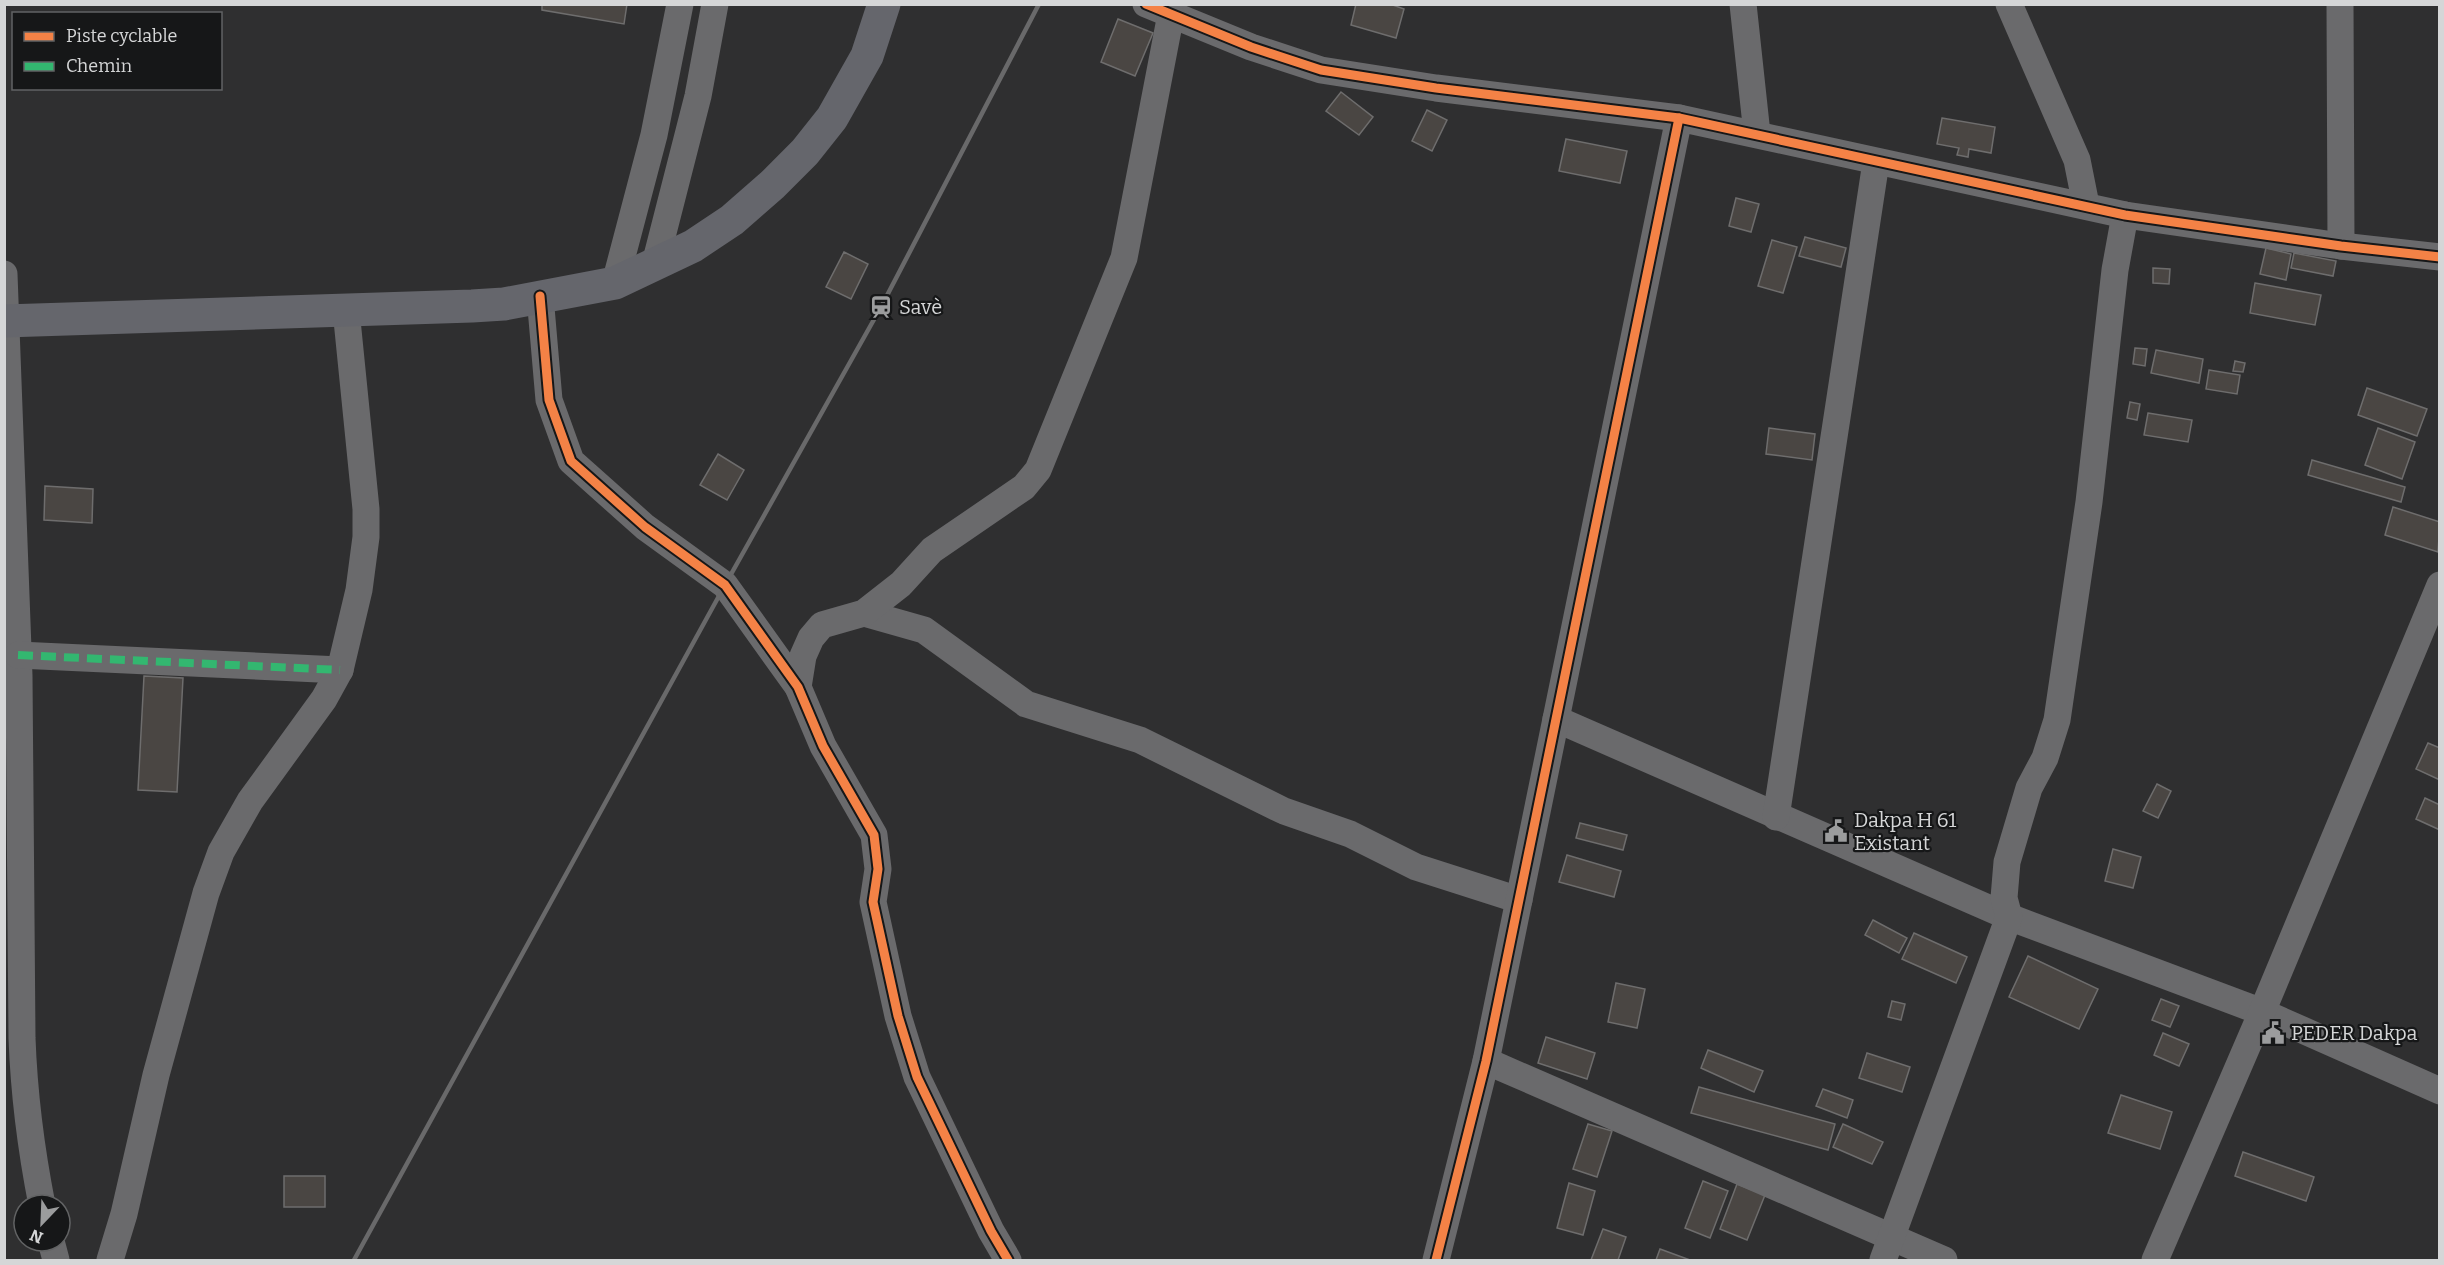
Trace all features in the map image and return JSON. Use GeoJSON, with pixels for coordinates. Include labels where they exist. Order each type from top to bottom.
{"type":"FeatureCollection","features":[{"type":"Feature","properties":{"kind":"main road"},"geometry":{"type":"LineString","coordinates":[[6,321],[504,304],[615,283],[693,246],[732,220],[805,152],[832,118],[867,56],[884,4]]}},
{"type":"Feature","properties":{"kind":"street"},"geometry":{"type":"LineString","coordinates":[[615,283],[654,135],[680,4]]}},
{"type":"Feature","properties":{"kind":"street"},"geometry":{"type":"LineString","coordinates":[[656,264],[698,96],[714,4]]}},
{"type":"Feature","properties":{"kind":"street"},"geometry":{"type":"LineString","coordinates":[[1743,4],[1757,134]]}},
{"type":"Feature","properties":{"kind":"street"},"geometry":{"type":"LineString","coordinates":[[2009,4],[2077,160],[2086,205]]}},
{"type":"Feature","properties":{"kind":"street"},"geometry":{"type":"LineString","coordinates":[[2340,4],[2341,246]]}},
{"type":"Feature","properties":{"kind":"street"},"geometry":{"type":"LineString","coordinates":[[798,687],[803,656],[811,638],[822,625],[864,613],[901,584],[932,550],[1024,487],[1038,470],[1124,258],[1158,9],[1251,47],[1321,70],[1436,88],[1679,118],[2125,215],[2341,246],[2439,257]]}},
{"type":"Feature","properties":{"kind":"street"},"geometry":{"type":"LineString","coordinates":[[1436,1260],[1486,1061],[1679,118]]}},
{"type":"Feature","properties":{"kind":"street"},"geometry":{"type":"LineString","coordinates":[[1776,817],[1876,162]]}},
{"type":"Feature","properties":{"kind":"street"},"geometry":{"type":"LineString","coordinates":[[1888,1249],[2009,917],[2004,898],[2007,862],[2029,788],[2045,758],[2057,720],[2089,502],[2115,270],[2125,215]]}},
{"type":"Feature","properties":{"kind":"street"},"geometry":{"type":"LineString","coordinates":[[4,274],[14,669],[12,950],[24,1094],[30,1146],[40,1193]]}},
{"type":"Feature","properties":{"kind":"street"},"geometry":{"type":"LineString","coordinates":[[540,296],[549,400],[571,461],[645,527],[725,585],[798,687],[823,746],[874,835],[878,869],[873,902],[898,1016],[917,1077],[991,1231],[1008,1260]]}},
{"type":"Feature","properties":{"kind":"street"},"geometry":{"type":"LineString","coordinates":[[110,1260],[124,1214],[156,1075],[206,893],[221,852],[250,801],[324,699],[340,670],[359,590],[366,537],[366,509],[346,310]]}},
{"type":"Feature","properties":{"kind":"street"},"geometry":{"type":"LineString","coordinates":[[2155,1260],[2262,1012],[2439,585]]}},
{"type":"Feature","properties":{"kind":"street"},"geometry":{"type":"LineString","coordinates":[[864,613],[924,630],[1026,704],[1140,740],[1284,811],[1350,834],[1416,867],[1520,900]]}},
{"type":"Feature","properties":{"kind":"street"},"geometry":{"type":"LineString","coordinates":[[14,669],[340,670]]}},
{"type":"Feature","properties":{"kind":"street"},"geometry":{"type":"LineString","coordinates":[[1556,719],[2009,917],[2262,1012],[2439,1091]]}},
{"type":"Feature","properties":{"kind":"street"},"geometry":{"type":"LineString","coordinates":[[1486,1061],[1888,1249],[1944,1260]]}},
{"type":"Feature","properties":{"kind":"building"},"geometry":{"type":"Polygon","coordinates":[[[542,4],[627,4],[624,24],[542,10],[542,4]]]}},
{"type":"Feature","properties":{"kind":"building"},"geometry":{"type":"Polygon","coordinates":[[[1356,4],[1390,4],[1404,9],[1396,38],[1351,25],[1356,4]]]}},
{"type":"Feature","properties":{"kind":"building"},"geometry":{"type":"Polygon","coordinates":[[[1118,19],[1153,33],[1135,76],[1101,62],[1118,19]]]}},
{"type":"Feature","properties":{"kind":"building"},"geometry":{"type":"Polygon","coordinates":[[[1341,92],[1373,117],[1359,135],[1326,111],[1341,92]]]}},
{"type":"Feature","properties":{"kind":"building"},"geometry":{"type":"Polygon","coordinates":[[[1427,110],[1447,120],[1432,151],[1412,141],[1427,110]]]}},
{"type":"Feature","properties":{"kind":"building"},"geometry":{"type":"Polygon","coordinates":[[[1942,118],[1995,127],[1991,153],[1969,149],[1968,157],[1957,155],[1959,148],[1937,144],[1942,118]]]}},
{"type":"Feature","properties":{"kind":"building"},"geometry":{"type":"Polygon","coordinates":[[[1566,139],[1627,151],[1620,183],[1559,171],[1566,139]]]}},
{"type":"Feature","properties":{"kind":"building"},"geometry":{"type":"Polygon","coordinates":[[[1736,198],[1759,204],[1751,232],[1729,226],[1736,198]]]}},
{"type":"Feature","properties":{"kind":"building"},"geometry":{"type":"Polygon","coordinates":[[[1805,237],[1846,248],[1841,267],[1799,256],[1805,237]]]}},
{"type":"Feature","properties":{"kind":"building"},"geometry":{"type":"Polygon","coordinates":[[[1772,240],[1797,247],[1783,293],[1758,286],[1772,240]]]}},
{"type":"Feature","properties":{"kind":"building"},"geometry":{"type":"Polygon","coordinates":[[[2266,248],[2291,254],[2286,280],[2260,274],[2266,248]]]}},
{"type":"Feature","properties":{"kind":"building"},"geometry":{"type":"Polygon","coordinates":[[[844,252],[868,264],[851,299],[826,287],[844,252]]]}},
{"type":"Feature","properties":{"kind":"building"},"geometry":{"type":"Polygon","coordinates":[[[2294,253],[2336,261],[2333,276],[2291,268],[2294,253]]]}},
{"type":"Feature","properties":{"kind":"building"},"geometry":{"type":"Polygon","coordinates":[[[2153,268],[2170,269],[2169,284],[2153,283],[2153,268]]]}},
{"type":"Feature","properties":{"kind":"building"},"geometry":{"type":"Polygon","coordinates":[[[2255,283],[2321,295],[2315,325],[2250,313],[2255,283]]]}},
{"type":"Feature","properties":{"kind":"building"},"geometry":{"type":"Polygon","coordinates":[[[2135,348],[2147,349],[2145,366],[2133,364],[2135,348]]]}},
{"type":"Feature","properties":{"kind":"building"},"geometry":{"type":"Polygon","coordinates":[[[2156,350],[2203,359],[2199,383],[2151,373],[2156,350]]]}},
{"type":"Feature","properties":{"kind":"building"},"geometry":{"type":"Polygon","coordinates":[[[2235,361],[2245,363],[2243,372],[2233,371],[2235,361]]]}},
{"type":"Feature","properties":{"kind":"building"},"geometry":{"type":"Polygon","coordinates":[[[2209,370],[2240,375],[2237,394],[2206,389],[2209,370]]]}},
{"type":"Feature","properties":{"kind":"building"},"geometry":{"type":"Polygon","coordinates":[[[2367,388],[2427,409],[2417,436],[2358,415],[2367,388]]]}},
{"type":"Feature","properties":{"kind":"building"},"geometry":{"type":"Polygon","coordinates":[[[2130,402],[2140,404],[2137,420],[2127,418],[2130,402]]]}},
{"type":"Feature","properties":{"kind":"building"},"geometry":{"type":"Polygon","coordinates":[[[2148,413],[2192,420],[2188,442],[2144,435],[2148,413]]]}},
{"type":"Feature","properties":{"kind":"building"},"geometry":{"type":"Polygon","coordinates":[[[1769,428],[1815,434],[1812,460],[1766,454],[1769,428]]]}},
{"type":"Feature","properties":{"kind":"building"},"geometry":{"type":"Polygon","coordinates":[[[2378,428],[2415,442],[2402,479],[2365,465],[2378,428]]]}},
{"type":"Feature","properties":{"kind":"building"},"geometry":{"type":"Polygon","coordinates":[[[718,454],[744,470],[727,500],[700,485],[718,454]]]}},
{"type":"Feature","properties":{"kind":"building"},"geometry":{"type":"Polygon","coordinates":[[[2312,460],[2405,487],[2401,502],[2308,475],[2312,460]]]}},
{"type":"Feature","properties":{"kind":"building"},"geometry":{"type":"Polygon","coordinates":[[[45,486],[93,489],[92,523],[44,520],[45,486]]]}},
{"type":"Feature","properties":{"kind":"building"},"geometry":{"type":"Polygon","coordinates":[[[2393,507],[2440,522],[2438,552],[2385,535],[2393,507]]]}},
{"type":"Feature","properties":{"kind":"building"},"geometry":{"type":"Polygon","coordinates":[[[144,676],[183,678],[177,792],[138,790],[144,676]]]}},
{"type":"Feature","properties":{"kind":"building"},"geometry":{"type":"Polygon","coordinates":[[[2428,743],[2440,748],[2440,780],[2416,769],[2428,743]]]}},
{"type":"Feature","properties":{"kind":"building"},"geometry":{"type":"Polygon","coordinates":[[[2157,784],[2171,791],[2158,818],[2143,811],[2157,784]]]}},
{"type":"Feature","properties":{"kind":"building"},"geometry":{"type":"Polygon","coordinates":[[[2425,798],[2440,805],[2440,830],[2416,819],[2425,798]]]}},
{"type":"Feature","properties":{"kind":"building"},"geometry":{"type":"Polygon","coordinates":[[[1580,823],[1627,835],[1623,850],[1576,838],[1580,823]]]}},
{"type":"Feature","properties":{"kind":"building"},"geometry":{"type":"Polygon","coordinates":[[[2113,849],[2141,857],[2133,888],[2105,881],[2113,849]]]}},
{"type":"Feature","properties":{"kind":"building"},"geometry":{"type":"Polygon","coordinates":[[[1567,855],[1621,871],[1614,897],[1559,882],[1567,855]]]}},
{"type":"Feature","properties":{"kind":"building"},"geometry":{"type":"Polygon","coordinates":[[[1873,920],[1907,938],[1899,953],[1865,935],[1873,920]]]}},
{"type":"Feature","properties":{"kind":"building"},"geometry":{"type":"Polygon","coordinates":[[[1914,933],[1967,957],[1956,983],[1902,959],[1914,933]]]}},
{"type":"Feature","properties":{"kind":"building"},"geometry":{"type":"Polygon","coordinates":[[[2028,956],[2098,989],[2079,1029],[2009,997],[2028,956]]]}},
{"type":"Feature","properties":{"kind":"building"},"geometry":{"type":"Polygon","coordinates":[[[1616,983],[1645,989],[1637,1028],[1608,1022],[1616,983]]]}},
{"type":"Feature","properties":{"kind":"building"},"geometry":{"type":"Polygon","coordinates":[[[2161,999],[2179,1006],[2170,1027],[2152,1020],[2161,999]]]}},
{"type":"Feature","properties":{"kind":"building"},"geometry":{"type":"Polygon","coordinates":[[[1892,1001],[1905,1004],[1901,1020],[1888,1017],[1892,1001]]]}},
{"type":"Feature","properties":{"kind":"building"},"geometry":{"type":"Polygon","coordinates":[[[2163,1033],[2189,1044],[2179,1066],[2154,1055],[2163,1033]]]}},
{"type":"Feature","properties":{"kind":"building"},"geometry":{"type":"Polygon","coordinates":[[[1546,1037],[1595,1053],[1587,1079],[1538,1063],[1546,1037]]]}},
{"type":"Feature","properties":{"kind":"building"},"geometry":{"type":"Polygon","coordinates":[[[1708,1050],[1763,1071],[1754,1092],[1701,1068],[1708,1050]]]}},
{"type":"Feature","properties":{"kind":"building"},"geometry":{"type":"Polygon","coordinates":[[[1867,1053],[1910,1067],[1902,1092],[1859,1078],[1867,1053]]]}},
{"type":"Feature","properties":{"kind":"building"},"geometry":{"type":"Polygon","coordinates":[[[1699,1087],[1835,1124],[1828,1150],[1691,1113],[1699,1087]]]}},
{"type":"Feature","properties":{"kind":"building"},"geometry":{"type":"Polygon","coordinates":[[[1823,1089],[1853,1100],[1847,1118],[1816,1106],[1823,1089]]]}},
{"type":"Feature","properties":{"kind":"building"},"geometry":{"type":"Polygon","coordinates":[[[2121,1095],[2172,1112],[2160,1149],[2108,1133],[2121,1095]]]}},
{"type":"Feature","properties":{"kind":"building"},"geometry":{"type":"Polygon","coordinates":[[[1588,1124],[1612,1131],[1597,1177],[1573,1169],[1588,1124]]]}},
{"type":"Feature","properties":{"kind":"building"},"geometry":{"type":"Polygon","coordinates":[[[1843,1124],[1883,1142],[1872,1164],[1833,1147],[1843,1124]]]}},
{"type":"Feature","properties":{"kind":"building"},"geometry":{"type":"Polygon","coordinates":[[[2243,1152],[2314,1177],[2306,1201],[2235,1176],[2243,1152]]]}},
{"type":"Feature","properties":{"kind":"building"},"geometry":{"type":"Polygon","coordinates":[[[284,1176],[325,1176],[325,1207],[284,1207],[284,1176]]]}},
{"type":"Feature","properties":{"kind":"building"},"geometry":{"type":"Polygon","coordinates":[[[1703,1181],[1728,1191],[1710,1238],[1685,1228],[1703,1181]]]}},
{"type":"Feature","properties":{"kind":"building"},"geometry":{"type":"Polygon","coordinates":[[[1569,1183],[1595,1191],[1583,1235],[1557,1228],[1569,1183]]]}},
{"type":"Feature","properties":{"kind":"building"},"geometry":{"type":"Polygon","coordinates":[[[1737,1184],[1765,1195],[1747,1240],[1720,1229],[1737,1184]]]}},
{"type":"Feature","properties":{"kind":"building"},"geometry":{"type":"Polygon","coordinates":[[[1603,1229],[1626,1237],[1618,1260],[1591,1260],[1603,1229]]]}},
{"type":"Feature","properties":{"kind":"building"},"geometry":{"type":"Polygon","coordinates":[[[1660,1249],[1690,1260],[1656,1260],[1660,1249]]]}},
{"type":"Feature","properties":{"kind":"railway"},"geometry":{"type":"LineString","coordinates":[[354,1260],[725,585],[881,307],[1039,4]]}},
{"type":"Feature","properties":{"kind":"marked path"},"geometry":{"type":"LineString","coordinates":[[18,655],[340,670]]}},
{"type":"Feature","properties":{"kind":"cycle path"},"geometry":{"type":"LineString","coordinates":[[1146,4],[1251,47],[1321,70],[1436,88],[1679,118],[2125,215],[2341,246],[2440,257]]}},
{"type":"Feature","properties":{"kind":"cycle path"},"geometry":{"type":"LineString","coordinates":[[1436,1260],[1486,1061],[1679,118]]}},
{"type":"Feature","properties":{"kind":"cycle path"},"geometry":{"type":"LineString","coordinates":[[540,296],[549,400],[571,461],[645,527],[725,585],[798,687],[823,746],[874,835],[878,869],[873,902],[898,1016],[917,1077],[991,1231],[1008,1260]]}},
{"type":"Feature","properties":{"kind":"place","name":"Savè"},"geometry":{"type":"Point","coordinates":[881,307]}},
{"type":"Feature","properties":{"kind":"place","name":"Dakpa H 61 Existant"},"geometry":{"type":"Point","coordinates":[1836,831]}},
{"type":"Feature","properties":{"kind":"place","name":"PEDER Dakpa"},"geometry":{"type":"Point","coordinates":[2273,1033]}}]}
